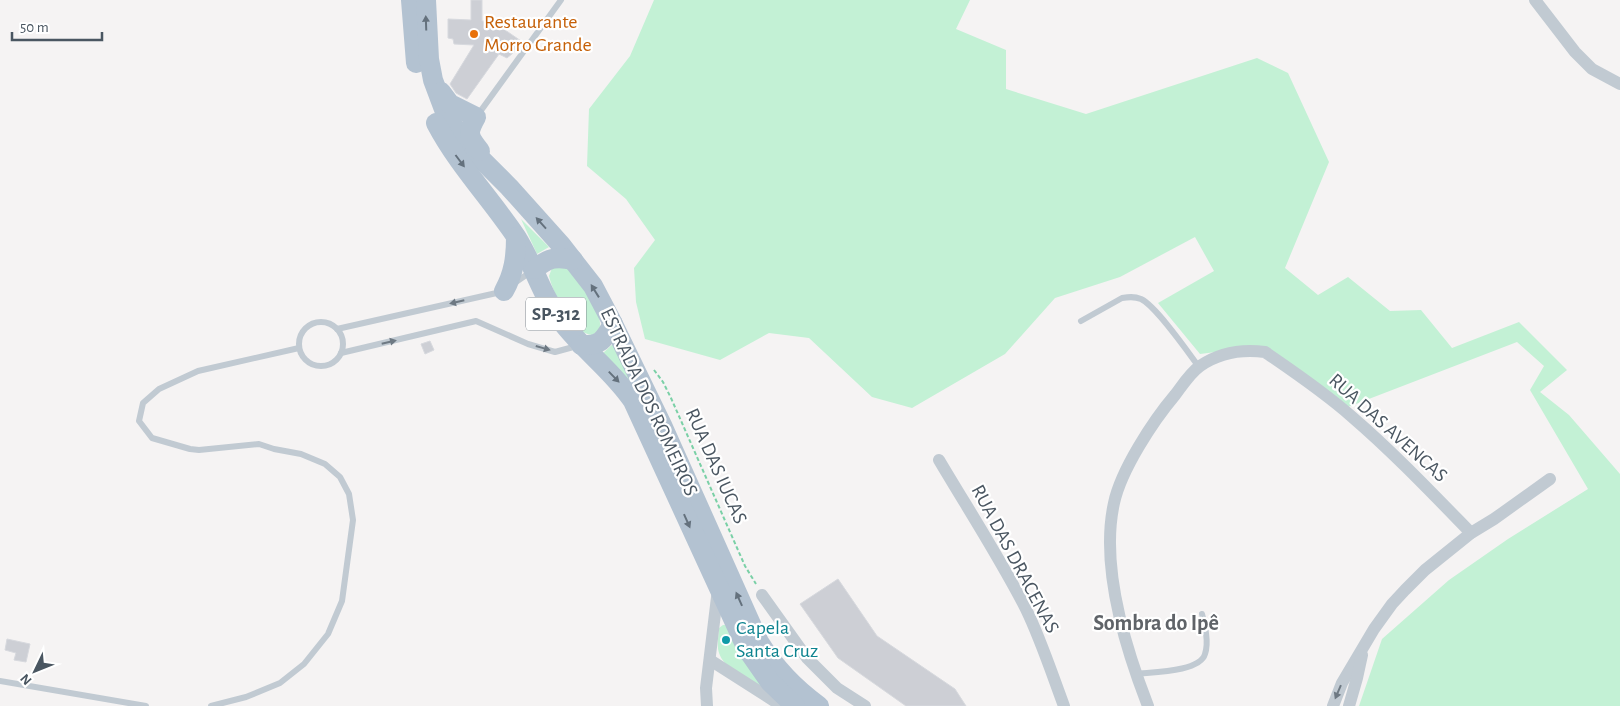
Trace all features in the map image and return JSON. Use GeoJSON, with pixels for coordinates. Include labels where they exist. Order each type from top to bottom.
{"type":"FeatureCollection","features":[{"type":"Feature","properties":{"kind":"main road","name":"ESTRADA DOS ROMEIROS"},"geometry":{"type":"LineString","coordinates":[[411,0],[416,63],[434,118],[452,150],[516,237],[535,269],[556,314],[581,345],[616,379],[633,401],[738,632],[757,666],[770,682],[795,706]]}},
{"type":"Feature","properties":{"kind":"main road","name":"ESTRADA DOS ROMEIROS"},"geometry":{"type":"LineString","coordinates":[[426,0],[427,39],[433,80],[445,112],[454,129],[472,152],[509,187],[573,260],[593,286],[632,363],[759,642],[780,672],[819,706]]}},
{"type":"Feature","properties":{"kind":"main road"},"geometry":{"type":"LineString","coordinates":[[433,80],[450,104],[476,117],[470,129],[472,141],[509,187]]}},
{"type":"Feature","properties":{"kind":"main road"},"geometry":{"type":"LineString","coordinates":[[504,291],[511,279],[514,268],[516,237]]}},
{"type":"Feature","properties":{"kind":"main road"},"geometry":{"type":"LineString","coordinates":[[535,269],[551,258],[573,260]]}},
{"type":"Feature","properties":{"kind":"main road"},"geometry":{"type":"LineString","coordinates":[[581,345],[592,346],[599,343],[613,324]]}},
{"type":"Feature","properties":{"kind":"street"},"geometry":{"type":"LineString","coordinates":[[1535,0],[1575,52],[1592,69],[1620,84]]}},
{"type":"Feature","properties":{"kind":"street","name":"RUA DAS AVENCAS"},"geometry":{"type":"LineString","coordinates":[[1148,706],[1123,635],[1113,580],[1110,542],[1114,502],[1120,484],[1149,430],[1169,402],[1199,367],[1220,356],[1236,351],[1253,350],[1265,352],[1329,397],[1380,441],[1471,533]]}},
{"type":"Feature","properties":{"kind":"street","name":"RUA DAS DRACENAS"},"geometry":{"type":"LineString","coordinates":[[939,460],[987,539],[1026,610],[1039,638],[1064,706]]}},
{"type":"Feature","properties":{"kind":"street"},"geometry":{"type":"LineString","coordinates":[[1333,706],[1342,683],[1379,622],[1405,590],[1425,570],[1471,533],[1550,479]]}},
{"type":"Feature","properties":{"kind":"street"},"geometry":{"type":"LineString","coordinates":[[707,706],[706,688],[718,590]]}},
{"type":"Feature","properties":{"kind":"street"},"geometry":{"type":"LineString","coordinates":[[762,595],[807,658],[836,688],[865,706]]}},
{"type":"Feature","properties":{"kind":"street"},"geometry":{"type":"LineString","coordinates":[[1349,706],[1364,648]]}},
{"type":"Feature","properties":{"kind":"street"},"geometry":{"type":"LineString","coordinates":[[710,660],[757,692],[782,706]]}},
{"type":"Feature","properties":{"kind":"street"},"geometry":{"type":"LineString","coordinates":[[757,692],[758,706]]}},
{"type":"Feature","properties":{"kind":"lane"},"geometry":{"type":"LineString","coordinates":[[476,117],[561,0]]}},
{"type":"Feature","properties":{"kind":"lane"},"geometry":{"type":"LineString","coordinates":[[337,329],[504,291],[535,269]]}},
{"type":"Feature","properties":{"kind":"lane"},"geometry":{"type":"LineString","coordinates":[[1081,322],[1122,298],[1128,297],[1142,300],[1183,344],[1199,367]]}},
{"type":"Feature","properties":{"kind":"lane"},"geometry":{"type":"LineString","coordinates":[[341,353],[476,321],[528,344],[555,352],[581,345]]}},
{"type":"Feature","properties":{"kind":"lane"},"geometry":{"type":"LineString","coordinates":[[326,322],[337,329],[343,340],[341,353],[333,363],[321,367],[304,360],[298,348],[298,342],[303,330],[314,323],[326,322]]}},
{"type":"Feature","properties":{"kind":"lane"},"geometry":{"type":"LineString","coordinates":[[211,706],[246,697],[280,683],[304,664],[328,634],[342,601],[353,520],[349,494],[340,477],[325,464],[301,454],[259,444],[199,450],[152,438],[140,421],[143,403],[159,389],[198,371],[298,348]]}},
{"type":"Feature","properties":{"kind":"lane"},"geometry":{"type":"LineString","coordinates":[[1136,674],[1179,669],[1200,662],[1205,656],[1207,646],[1202,614]]}},
{"type":"Feature","properties":{"kind":"lane"},"geometry":{"type":"LineString","coordinates":[[0,680],[146,706]]}},
{"type":"Feature","properties":{"kind":"path","name":"RUA DAS IUCAS"},"geometry":{"type":"LineString","coordinates":[[632,363],[645,365],[656,372],[663,382],[745,566],[762,595]]}},
{"type":"Feature","properties":{"kind":"green space"},"geometry":{"type":"Polygon","coordinates":[[[654,0],[970,0],[956,29],[1006,50],[1006,89],[1086,114],[1257,58],[1288,73],[1329,162],[1285,268],[1318,295],[1348,277],[1390,311],[1421,310],[1452,348],[1519,322],[1567,370],[1540,392],[1569,415],[1620,474],[1620,706],[1359,706],[1382,639],[1449,580],[1508,539],[1588,489],[1530,390],[1544,366],[1517,342],[1348,407],[1263,346],[1200,354],[1158,303],[1214,271],[1195,237],[1120,277],[1055,298],[1005,354],[912,408],[872,397],[809,338],[769,333],[720,360],[645,339],[636,302],[634,268],[655,240],[626,199],[587,166],[589,109],[630,56],[654,0]]]}},
{"type":"Feature","properties":{"kind":"green space"},"geometry":{"type":"Polygon","coordinates":[[[521,219],[549,247],[537,254],[521,219]]]}},
{"type":"Feature","properties":{"kind":"green space"},"geometry":{"type":"Polygon","coordinates":[[[556,266],[568,268],[594,305],[598,313],[600,327],[592,335],[585,333],[577,327],[559,302],[549,276],[552,268],[556,266]]]}},
{"type":"Feature","properties":{"kind":"green space"},"geometry":{"type":"Polygon","coordinates":[[[615,342],[638,390],[602,354],[615,342]]]}},
{"type":"Feature","properties":{"kind":"green space"},"geometry":{"type":"Polygon","coordinates":[[[725,625],[777,701],[722,659],[718,651],[718,643],[719,628],[725,625]]]}},
{"type":"Feature","properties":{"kind":"building"},"geometry":{"type":"Polygon","coordinates":[[[471,0],[482,0],[482,21],[492,21],[521,41],[507,58],[499,54],[467,99],[456,93],[450,84],[474,45],[454,44],[453,39],[448,38],[448,19],[471,20],[471,0]]]}},
{"type":"Feature","properties":{"kind":"building"},"geometry":{"type":"Polygon","coordinates":[[[430,341],[434,350],[425,354],[421,344],[430,341]]]}},
{"type":"Feature","properties":{"kind":"building"},"geometry":{"type":"Polygon","coordinates":[[[838,579],[877,636],[955,689],[966,706],[906,706],[838,658],[800,604],[838,579]]]}},
{"type":"Feature","properties":{"kind":"building"},"geometry":{"type":"Polygon","coordinates":[[[7,639],[30,644],[26,662],[14,660],[16,653],[5,650],[7,639]]]}},
{"type":"Feature","properties":{"kind":"place","name":"Restaurante Morro Grande"},"geometry":{"type":"Point","coordinates":[474,34]}},
{"type":"Feature","properties":{"kind":"place","name":"Capela Santa Cruz"},"geometry":{"type":"Point","coordinates":[726,640]}},
{"type":"Feature","properties":{"kind":"district","name":"Sombra do Ipê"},"geometry":{"type":"Point","coordinates":[1156,623]}}]}
